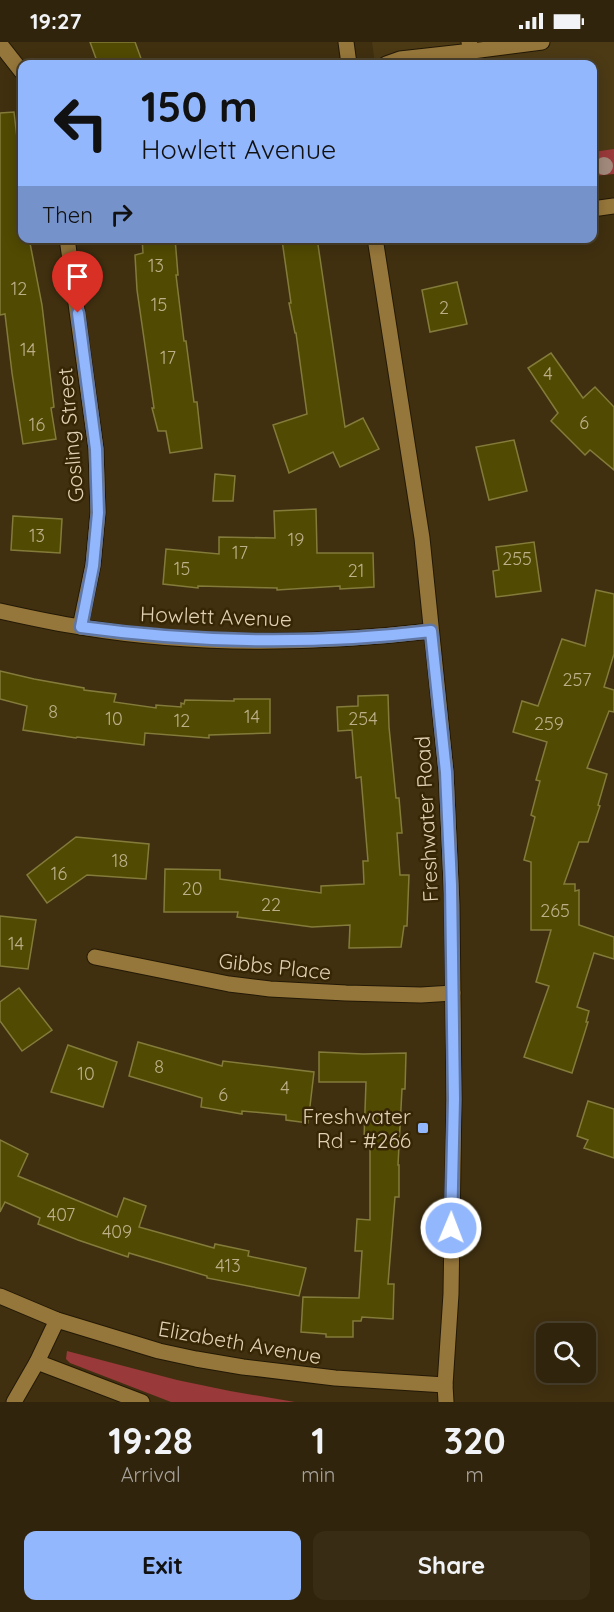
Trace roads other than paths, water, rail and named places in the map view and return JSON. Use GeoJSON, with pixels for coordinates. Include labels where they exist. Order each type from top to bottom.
{"type":"FeatureCollection","features":[{"type":"Feature","properties":{"kind":"main road"},"geometry":{"type":"LineString","coordinates":[[346,42],[348,60]]}},
{"type":"Feature","properties":{"kind":"main road"},"geometry":{"type":"LineString","coordinates":[[397,60],[471,47],[542,42]]}},
{"type":"Feature","properties":{"kind":"main road"},"geometry":{"type":"LineString","coordinates":[[0,44],[18,67]]}},
{"type":"Feature","properties":{"kind":"main road"},"geometry":{"type":"LineString","coordinates":[[597,208],[614,206]]}},
{"type":"Feature","properties":{"kind":"main road","name":"Gosling Street"},"geometry":{"type":"LineString","coordinates":[[69,243],[96,449],[98,513],[93,566],[81,627]]}},
{"type":"Feature","properties":{"kind":"main road","name":"Freshwater Road"},"geometry":{"type":"LineString","coordinates":[[376,243],[422,538],[446,772],[451,894],[454,1099],[451,1294],[446,1402]]}},
{"type":"Feature","properties":{"kind":"main road","name":"Howlett Avenue"},"geometry":{"type":"LineString","coordinates":[[0,611],[81,627],[164,637],[254,640],[352,639],[431,631]]}},
{"type":"Feature","properties":{"kind":"main road","name":"Gibbs Place"},"geometry":{"type":"LineString","coordinates":[[95,957],[229,984],[270,989],[356,994],[453,993]]}},
{"type":"Feature","properties":{"kind":"main road","name":"Elizabeth Avenue"},"geometry":{"type":"LineString","coordinates":[[0,1296],[57,1320],[159,1351],[243,1367],[334,1378],[446,1385]]}},
{"type":"Feature","properties":{"kind":"main road"},"geometry":{"type":"LineString","coordinates":[[15,1402],[57,1320]]}},
{"type":"Feature","properties":{"kind":"main road"},"geometry":{"type":"LineString","coordinates":[[37,1362],[142,1402]]}},
{"type":"Feature","properties":{"kind":"place","name":"Freshwater Rd - #266"},"geometry":{"type":"Point","coordinates":[423,1128]}}]}
